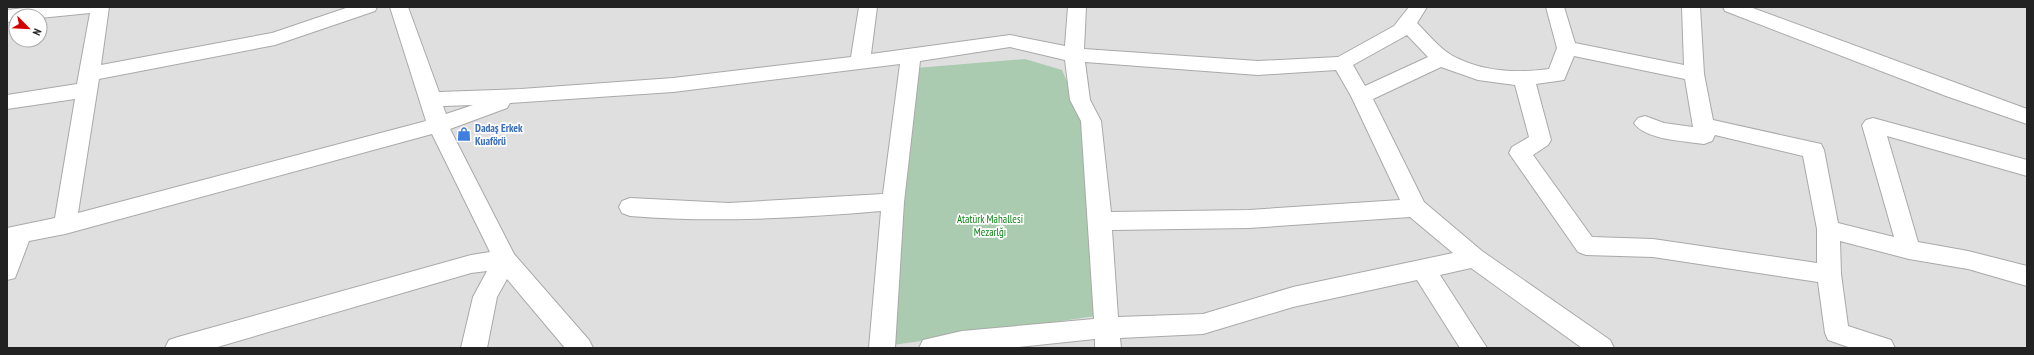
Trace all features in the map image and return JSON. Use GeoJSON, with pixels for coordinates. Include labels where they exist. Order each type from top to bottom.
{"type":"FeatureCollection","features":[{"type":"Feature","properties":{"kind":"street"},"geometry":{"type":"LineString","coordinates":[[7,16],[88,7]]}},
{"type":"Feature","properties":{"kind":"street"},"geometry":{"type":"LineString","coordinates":[[65,225],[100,7]]}},
{"type":"Feature","properties":{"kind":"street"},"geometry":{"type":"LineString","coordinates":[[7,102],[275,39],[368,7]]}},
{"type":"Feature","properties":{"kind":"street"},"geometry":{"type":"LineString","coordinates":[[399,7],[431,99],[438,125],[505,260],[580,348]]}},
{"type":"Feature","properties":{"kind":"street"},"geometry":{"type":"LineString","coordinates":[[860,62],[868,7]]}},
{"type":"Feature","properties":{"kind":"street"},"geometry":{"type":"LineString","coordinates":[[1077,7],[1074,55],[1080,100],[1091,121],[1100,221],[1107,338]]}},
{"type":"Feature","properties":{"kind":"street"},"geometry":{"type":"LineString","coordinates":[[431,99],[521,96],[673,85],[911,56],[1010,41],[1074,55],[1258,68],[1342,62],[1402,30],[1418,7]]}},
{"type":"Feature","properties":{"kind":"street"},"geometry":{"type":"LineString","coordinates":[[1407,24],[1433,51],[1451,64],[1478,73],[1524,79],[1557,75],[1567,48],[1555,7]]}},
{"type":"Feature","properties":{"kind":"street"},"geometry":{"type":"LineString","coordinates":[[1644,123],[1660,130],[1704,136],[1694,74],[1691,7]]}},
{"type":"Feature","properties":{"kind":"street"},"geometry":{"type":"LineString","coordinates":[[1732,7],[1826,41],[1946,89],[2027,117]]}},
{"type":"Feature","properties":{"kind":"street"},"geometry":{"type":"LineString","coordinates":[[1567,48],[1694,74]]}},
{"type":"Feature","properties":{"kind":"street"},"geometry":{"type":"LineString","coordinates":[[882,348],[893,202],[911,56]]}},
{"type":"Feature","properties":{"kind":"street"},"geometry":{"type":"LineString","coordinates":[[1361,96],[1442,58]]}},
{"type":"Feature","properties":{"kind":"street"},"geometry":{"type":"LineString","coordinates":[[1342,62],[1361,96],[1415,208],[1474,258],[1601,348]]}},
{"type":"Feature","properties":{"kind":"street"},"geometry":{"type":"LineString","coordinates":[[1524,79],[1540,140],[1520,153],[1586,246],[1653,248],[1829,274]]}},
{"type":"Feature","properties":{"kind":"street"},"geometry":{"type":"LineString","coordinates":[[7,271],[13,235],[65,225],[438,125],[521,96]]}},
{"type":"Feature","properties":{"kind":"street"},"geometry":{"type":"LineString","coordinates":[[1703,125],[1813,150],[1828,229],[1829,274],[1832,306],[1837,333],[1882,348]]}},
{"type":"Feature","properties":{"kind":"street"},"geometry":{"type":"LineString","coordinates":[[1909,250],[1873,125],[2027,168]]}},
{"type":"Feature","properties":{"kind":"street"},"geometry":{"type":"LineString","coordinates":[[630,206],[676,212],[729,212],[797,210],[893,202]]}},
{"type":"Feature","properties":{"kind":"street"},"geometry":{"type":"LineString","coordinates":[[1100,221],[1249,219],[1415,208]]}},
{"type":"Feature","properties":{"kind":"street"},"geometry":{"type":"LineString","coordinates":[[1828,229],[1909,250],[1968,260],[2027,276]]}},
{"type":"Feature","properties":{"kind":"street"},"geometry":{"type":"LineString","coordinates":[[932,348],[962,342],[1107,338],[1203,324],[1293,297],[1474,258]]}},
{"type":"Feature","properties":{"kind":"street"},"geometry":{"type":"LineString","coordinates":[[178,348],[471,264],[505,260]]}},
{"type":"Feature","properties":{"kind":"street"},"geometry":{"type":"LineString","coordinates":[[474,348],[485,297],[505,260]]}},
{"type":"Feature","properties":{"kind":"street"},"geometry":{"type":"LineString","coordinates":[[1423,269],[1474,348]]}},
{"type":"Feature","properties":{"kind":"shaded area"},"geometry":{"type":"Polygon","coordinates":[[[7,7],[2027,7],[2027,348],[7,348],[7,7]]]}},
{"type":"Feature","properties":{"kind":"green space","name":"Atatürk Mahallesi Mezarlğı"},"geometry":{"type":"Polygon","coordinates":[[[1025,59],[1062,70],[1076,102],[1088,144],[1103,315],[872,348],[916,68],[1025,59]]]}},
{"type":"Feature","properties":{"kind":"place","name":"Dadaş Erkek Kuaförü"},"geometry":{"type":"Point","coordinates":[464,134]}}]}
